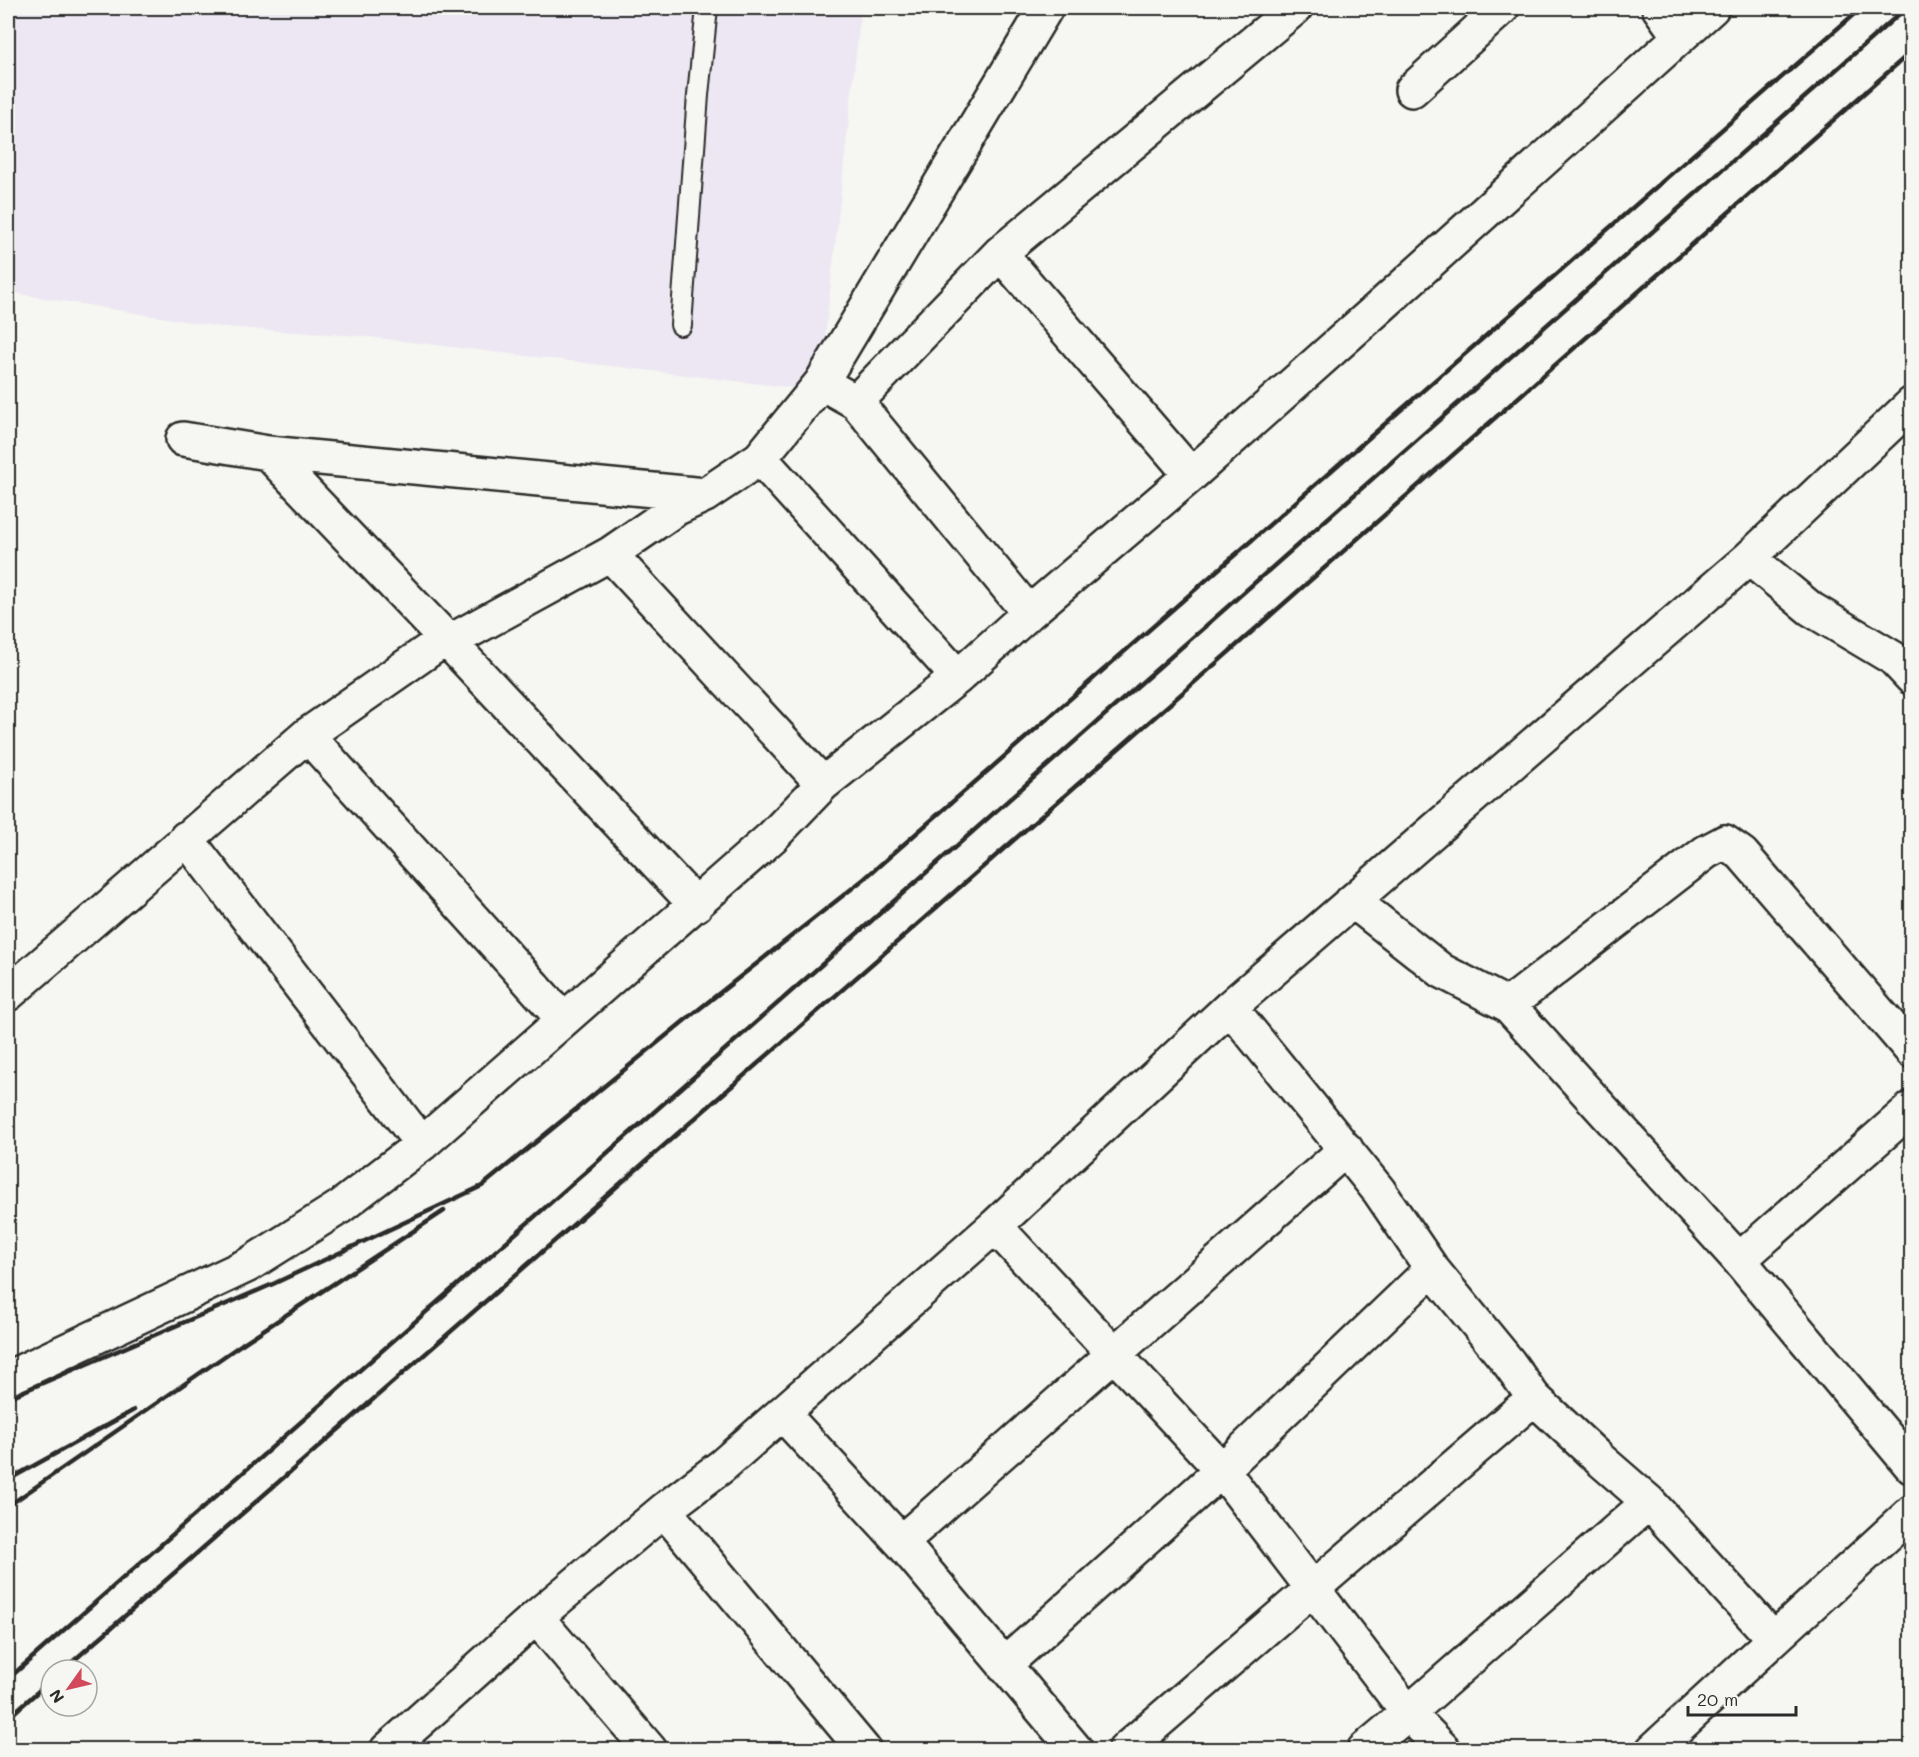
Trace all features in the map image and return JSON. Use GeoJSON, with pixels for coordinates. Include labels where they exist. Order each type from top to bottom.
{"type":"FeatureCollection","features":[{"type":"Feature","properties":{"kind":"street"},"geometry":{"type":"LineString","coordinates":[[8,994],[307,735],[435,646],[448,642],[609,554],[677,508],[705,495],[760,458],[822,383],[1046,8]]}},
{"type":"Feature","properties":{"kind":"street"},"geometry":{"type":"LineString","coordinates":[[856,402],[1000,253],[1295,8]]}},
{"type":"Feature","properties":{"kind":"street"},"geometry":{"type":"LineString","coordinates":[[1412,90],[1502,8]]}},
{"type":"Feature","properties":{"kind":"street"},"geometry":{"type":"LineString","coordinates":[[1659,8],[1679,36]]}},
{"type":"Feature","properties":{"kind":"street"},"geometry":{"type":"LineString","coordinates":[[8,1378],[248,1265],[340,1206],[422,1143],[772,837],[823,784],[958,677],[1029,613],[1191,475],[1712,8]]}},
{"type":"Feature","properties":{"kind":"street"},"geometry":{"type":"LineString","coordinates":[[1000,253],[1191,475]]}},
{"type":"Feature","properties":{"kind":"street"},"geometry":{"type":"LineString","coordinates":[[822,383],[856,402],[1029,613]]}},
{"type":"Feature","properties":{"kind":"street"},"geometry":{"type":"LineString","coordinates":[[407,1743],[536,1617],[664,1510],[722,1466],[995,1226],[1230,1007],[1749,558],[1911,404]]}},
{"type":"Feature","properties":{"kind":"street"},"geometry":{"type":"LineString","coordinates":[[183,439],[268,453],[705,495]]}},
{"type":"Feature","properties":{"kind":"street"},"geometry":{"type":"LineString","coordinates":[[268,453],[696,905]]}},
{"type":"Feature","properties":{"kind":"street"},"geometry":{"type":"LineString","coordinates":[[760,458],[958,677]]}},
{"type":"Feature","properties":{"kind":"street"},"geometry":{"type":"LineString","coordinates":[[609,554],[823,784]]}},
{"type":"Feature","properties":{"kind":"street"},"geometry":{"type":"LineString","coordinates":[[1749,558],[1811,609],[1893,658],[1911,678]]}},
{"type":"Feature","properties":{"kind":"street"},"geometry":{"type":"LineString","coordinates":[[307,735],[563,1019]]}},
{"type":"Feature","properties":{"kind":"street"},"geometry":{"type":"LineString","coordinates":[[186,838],[422,1143]]}},
{"type":"Feature","properties":{"kind":"street"},"geometry":{"type":"LineString","coordinates":[[1508,1005],[1706,852],[1725,842],[1742,854],[1911,1051]]}},
{"type":"Feature","properties":{"kind":"street"},"geometry":{"type":"LineString","coordinates":[[1353,901],[1442,971],[1508,1005],[1739,1260],[1911,1467]]}},
{"type":"Feature","properties":{"kind":"street"},"geometry":{"type":"LineString","coordinates":[[1230,1007],[1346,1149],[1432,1269],[1534,1398],[1649,1502],[1773,1638]]}},
{"type":"Feature","properties":{"kind":"street"},"geometry":{"type":"LineString","coordinates":[[1739,1260],[1911,1108]]}},
{"type":"Feature","properties":{"kind":"street"},"geometry":{"type":"LineString","coordinates":[[901,1542],[1346,1149]]}},
{"type":"Feature","properties":{"kind":"street"},"geometry":{"type":"LineString","coordinates":[[995,1226],[1222,1470],[1408,1713],[1444,1749]]}},
{"type":"Feature","properties":{"kind":"street"},"geometry":{"type":"LineString","coordinates":[[1004,1665],[1222,1470],[1432,1269]]}},
{"type":"Feature","properties":{"kind":"street"},"geometry":{"type":"LineString","coordinates":[[1125,1749],[1534,1398]]}},
{"type":"Feature","properties":{"kind":"street"},"geometry":{"type":"LineString","coordinates":[[783,1413],[901,1542],[1076,1749]]}},
{"type":"Feature","properties":{"kind":"street"},"geometry":{"type":"LineString","coordinates":[[1364,1749],[1649,1502]]}},
{"type":"Feature","properties":{"kind":"street"},"geometry":{"type":"LineString","coordinates":[[664,1510],[864,1749]]}},
{"type":"Feature","properties":{"kind":"street"},"geometry":{"type":"LineString","coordinates":[[1653,1749],[1911,1512]]}},
{"type":"Feature","properties":{"kind":"street"},"geometry":{"type":"LineString","coordinates":[[536,1617],[650,1749]]}},
{"type":"Feature","properties":{"kind":"lane"},"geometry":{"type":"LineString","coordinates":[[681,325],[698,95],[707,8]]}},
{"type":"Feature","properties":{"kind":"shaded area"},"geometry":{"type":"Polygon","coordinates":[[[8,8],[861,8],[819,391],[361,336],[221,327],[8,292],[8,8]]]}},
{"type":"Feature","properties":{"kind":"railway"},"geometry":{"type":"LineString","coordinates":[[8,1398],[273,1284],[482,1186],[684,1021],[864,879],[1861,8]]}},
{"type":"Feature","properties":{"kind":"railway"},"geometry":{"type":"LineString","coordinates":[[8,1679],[1906,8]]}},
{"type":"Feature","properties":{"kind":"railway"},"geometry":{"type":"LineString","coordinates":[[77,1658],[1180,695],[1912,51]]}},
{"type":"Feature","properties":{"kind":"railway"},"geometry":{"type":"LineString","coordinates":[[8,1506],[242,1344],[444,1211]]}},
{"type":"Feature","properties":{"kind":"railway"},"geometry":{"type":"LineString","coordinates":[[8,1480],[134,1410]]}},
{"type":"Feature","properties":{"kind":"railway"},"geometry":{"type":"LineString","coordinates":[[8,1718],[39,1691]]}}]}
